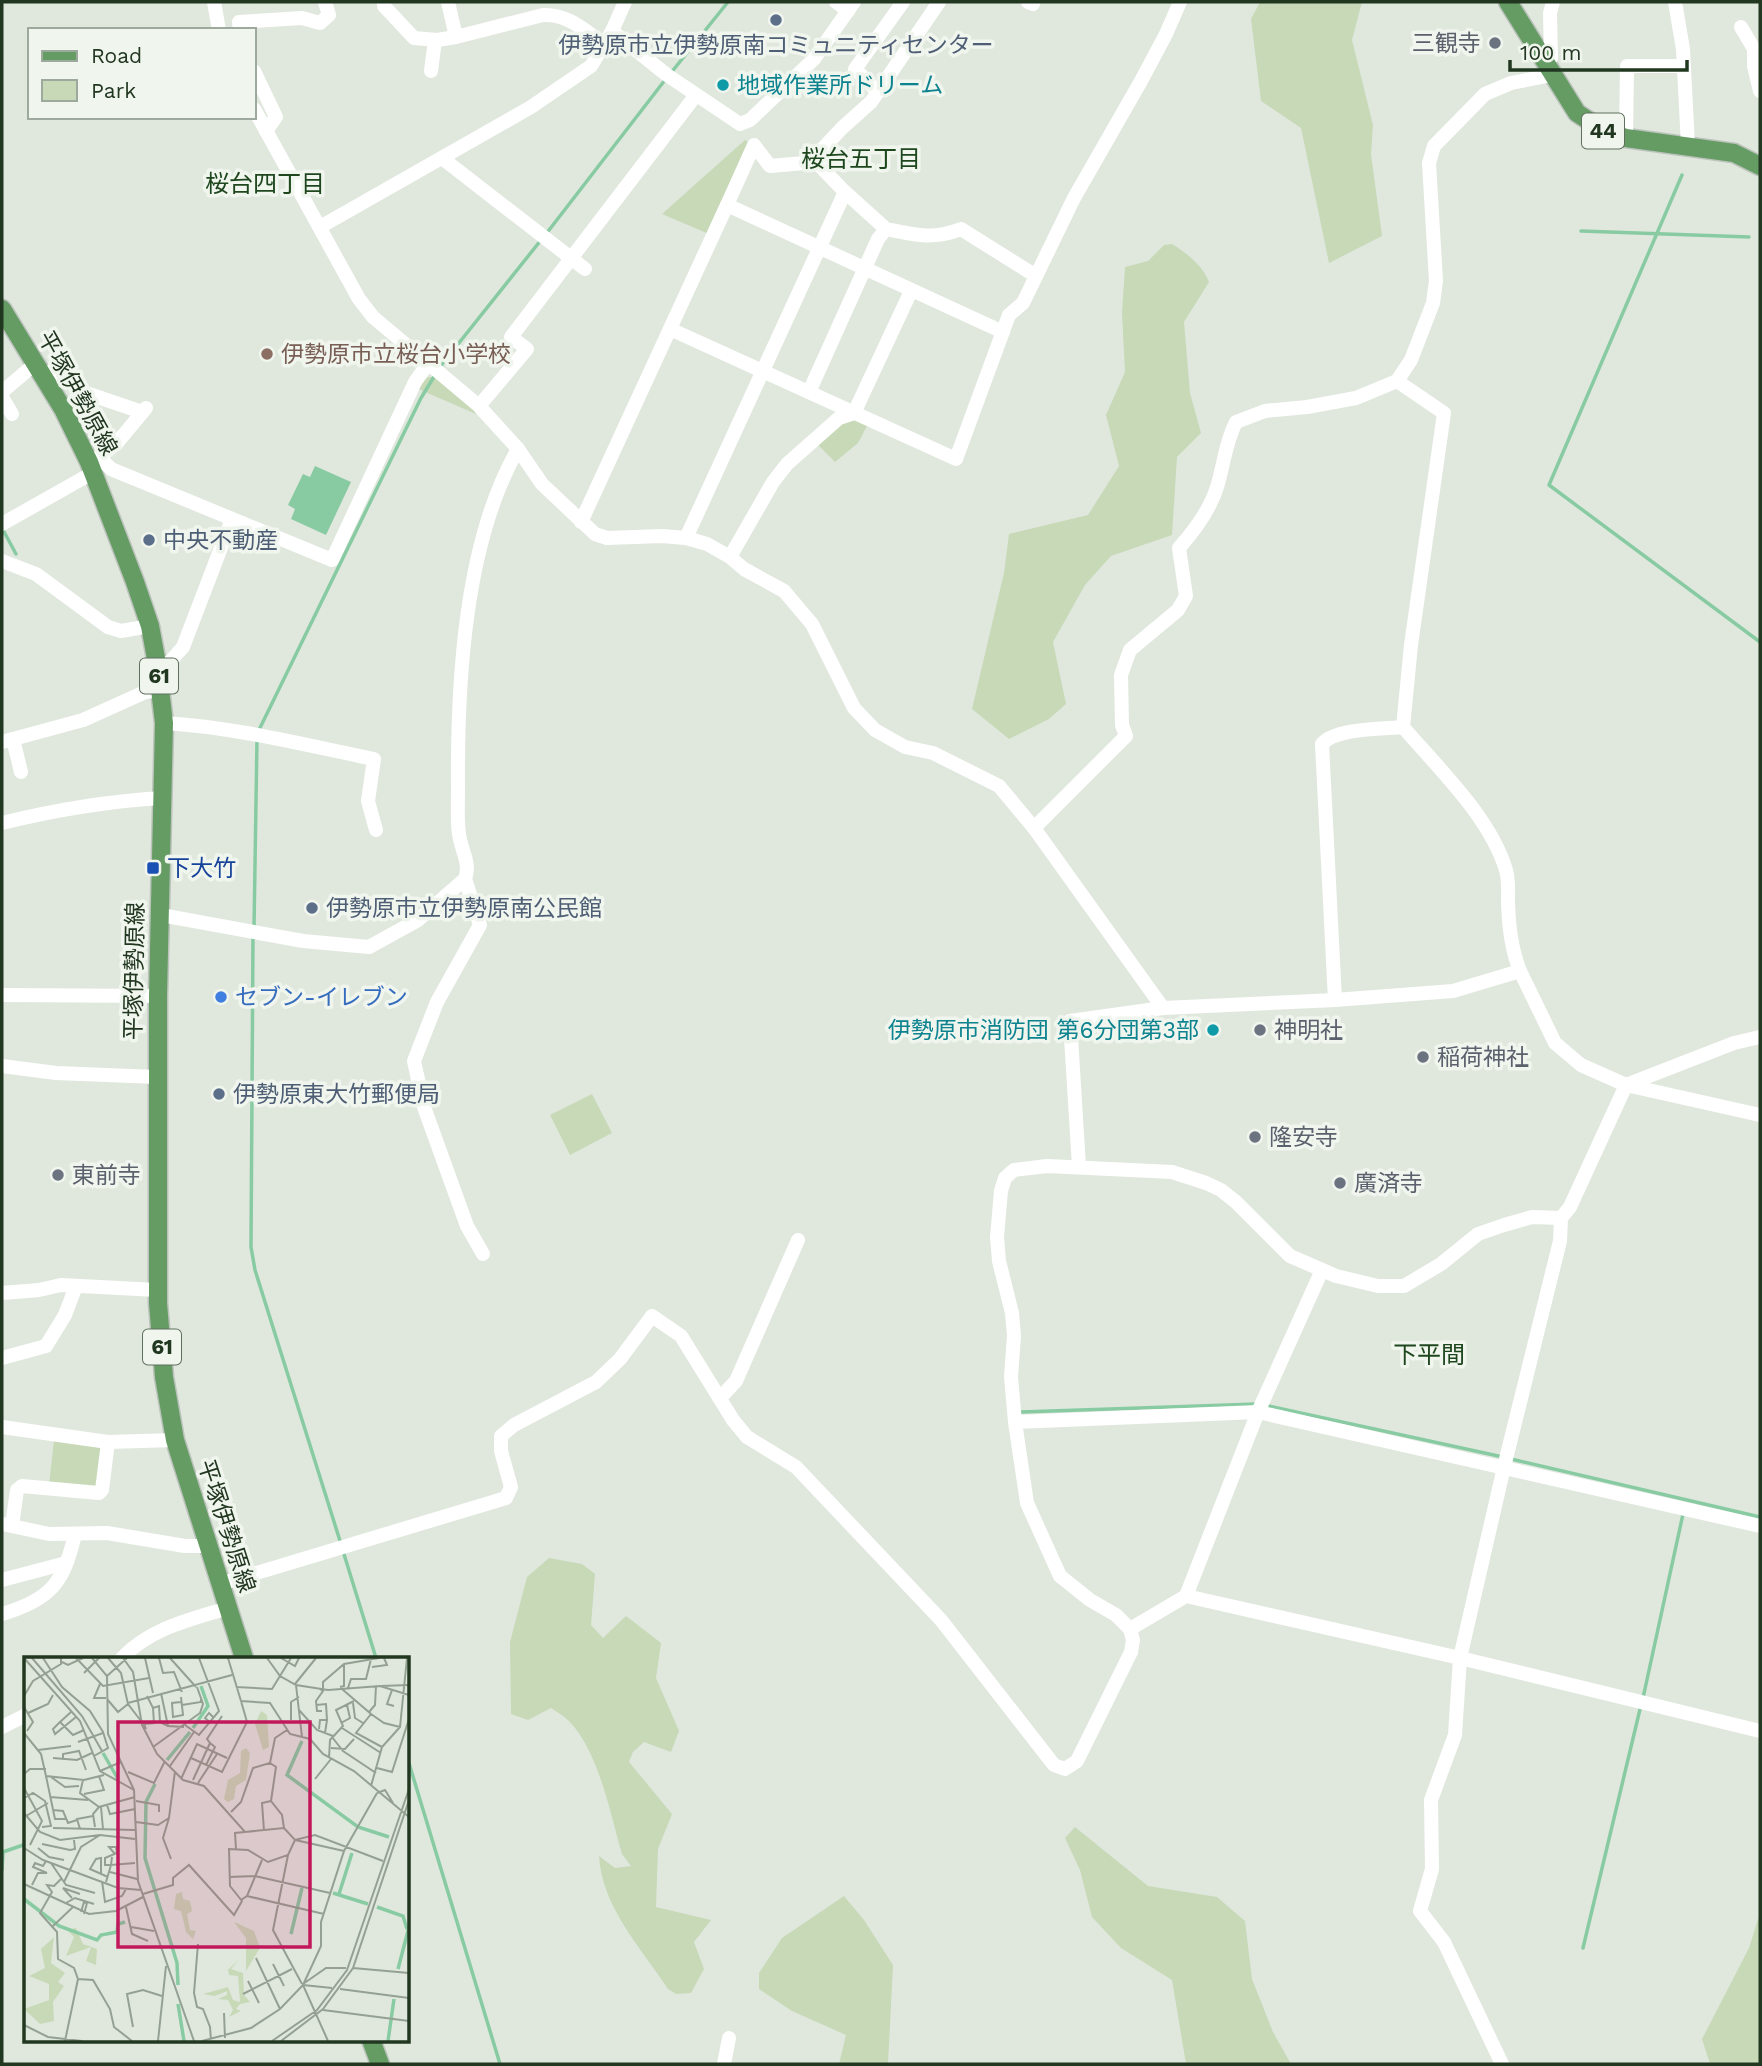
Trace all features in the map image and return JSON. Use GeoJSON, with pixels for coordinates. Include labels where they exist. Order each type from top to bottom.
{"type":"FeatureCollection","features":[{"type":"Feature","properties":{"kind":"main road","name":"44"},"geometry":{"type":"LineString","coordinates":[[1508,2],[1577,113],[1603,130],[1626,138],[1734,153],[1759,162]]}},
{"type":"Feature","properties":{"kind":"main road","name":"平塚伊勢原線"},"geometry":{"type":"LineString","coordinates":[[2,309],[94,464],[150,626],[157,664],[164,723],[157,1077],[157,1290],[164,1377],[174,1440],[244,1657]]}},
{"type":"Feature","properties":{"kind":"main road"},"geometry":{"type":"LineString","coordinates":[[372,2042],[380,2064]]}},
{"type":"Feature","properties":{"kind":"street"},"geometry":{"type":"LineString","coordinates":[[213,2],[219,28]]}},
{"type":"Feature","properties":{"kind":"street"},"geometry":{"type":"LineString","coordinates":[[240,28],[239,22],[302,18],[320,23],[329,15],[325,2]]}},
{"type":"Feature","properties":{"kind":"street"},"geometry":{"type":"LineString","coordinates":[[384,2],[384,6],[414,38],[435,40],[456,37],[543,15],[557,15],[567,18],[604,44]]}},
{"type":"Feature","properties":{"kind":"street"},"geometry":{"type":"LineString","coordinates":[[449,2],[456,37]]}},
{"type":"Feature","properties":{"kind":"street"},"geometry":{"type":"LineString","coordinates":[[320,228],[531,107],[591,66],[612,31],[625,2]]}},
{"type":"Feature","properties":{"kind":"street"},"geometry":{"type":"LineString","coordinates":[[878,92],[855,69],[903,2]]}},
{"type":"Feature","properties":{"kind":"street"},"geometry":{"type":"LineString","coordinates":[[939,2],[871,102],[813,159],[886,229],[920,237],[944,236],[961,229],[1036,276]]}},
{"type":"Feature","properties":{"kind":"street"},"geometry":{"type":"LineString","coordinates":[[670,329],[956,458],[1009,315],[1023,303],[1074,198],[1166,34],[1180,2]]}},
{"type":"Feature","properties":{"kind":"street"},"geometry":{"type":"LineString","coordinates":[[1034,828],[1126,736],[1122,725],[1121,675],[1130,650],[1178,610],[1186,596],[1179,548],[1208,510],[1218,486],[1228,437],[1236,422],[1265,411],[1356,398],[1397,381],[1410,360],[1433,303],[1436,281],[1429,163],[1434,146],[1485,94],[1549,69],[1550,12],[1553,2]]}},
{"type":"Feature","properties":{"kind":"street"},"geometry":{"type":"LineString","coordinates":[[1675,2],[1683,49],[1688,146]]}},
{"type":"Feature","properties":{"kind":"street"},"geometry":{"type":"LineString","coordinates":[[740,124],[750,120],[814,59],[846,5]]}},
{"type":"Feature","properties":{"kind":"street"},"geometry":{"type":"LineString","coordinates":[[612,31],[696,96],[740,124],[770,166],[805,163]]}},
{"type":"Feature","properties":{"kind":"street"},"geometry":{"type":"LineString","coordinates":[[1741,33],[1754,49],[1754,66],[1760,91]]}},
{"type":"Feature","properties":{"kind":"street"},"geometry":{"type":"LineString","coordinates":[[432,71],[435,40]]}},
{"type":"Feature","properties":{"kind":"street"},"geometry":{"type":"LineString","coordinates":[[1626,138],[1627,66],[1683,66]]}},
{"type":"Feature","properties":{"kind":"street"},"geometry":{"type":"LineString","coordinates":[[256,75],[276,117],[266,131]]}},
{"type":"Feature","properties":{"kind":"street"},"geometry":{"type":"LineString","coordinates":[[479,406],[527,349],[511,337],[696,96]]}},
{"type":"Feature","properties":{"kind":"street"},"geometry":{"type":"LineString","coordinates":[[256,113],[359,299],[373,317],[479,406],[518,449],[542,484],[595,534],[607,538],[685,538],[707,544],[784,591],[813,624],[854,708],[875,730],[905,747],[933,753],[999,786],[1034,828],[1163,1008]]}},
{"type":"Feature","properties":{"kind":"street"},"geometry":{"type":"LineString","coordinates":[[581,522],[754,145]]}},
{"type":"Feature","properties":{"kind":"street"},"geometry":{"type":"LineString","coordinates":[[442,158],[585,270]]}},
{"type":"Feature","properties":{"kind":"street"},"geometry":{"type":"LineString","coordinates":[[685,538],[845,192]]}},
{"type":"Feature","properties":{"kind":"street"},"geometry":{"type":"LineString","coordinates":[[727,205],[1003,332]]}},
{"type":"Feature","properties":{"kind":"street"},"geometry":{"type":"LineString","coordinates":[[809,392],[878,239],[886,229]]}},
{"type":"Feature","properties":{"kind":"street"},"geometry":{"type":"LineString","coordinates":[[730,557],[786,464],[839,418],[855,413],[911,291]]}},
{"type":"Feature","properties":{"kind":"street"},"geometry":{"type":"LineString","coordinates":[[94,464],[332,560],[415,382],[429,362]]}},
{"type":"Feature","properties":{"kind":"street"},"geometry":{"type":"LineString","coordinates":[[2,524],[94,464],[116,444],[144,410],[86,393],[53,371],[39,369],[2,394],[12,414]]}},
{"type":"Feature","properties":{"kind":"street"},"geometry":{"type":"LineString","coordinates":[[1397,381],[1444,413],[1410,645],[1403,727],[1481,819],[1499,853],[1507,873],[1509,930],[1514,954],[1555,1043],[1581,1065],[1626,1085],[1760,1115]]}},
{"type":"Feature","properties":{"kind":"street"},"geometry":{"type":"LineString","coordinates":[[161,915],[303,941],[369,947],[418,920],[465,879],[469,870],[458,834],[458,754],[469,606],[490,509],[504,474],[518,449]]}},
{"type":"Feature","properties":{"kind":"street"},"geometry":{"type":"LineString","coordinates":[[157,664],[169,663],[183,648],[232,519]]}},
{"type":"Feature","properties":{"kind":"street"},"geometry":{"type":"LineString","coordinates":[[2,561],[36,575],[108,627],[121,631],[150,626]]}},
{"type":"Feature","properties":{"kind":"street"},"geometry":{"type":"LineString","coordinates":[[21,772],[7,741],[83,720],[143,693],[161,689]]}},
{"type":"Feature","properties":{"kind":"street"},"geometry":{"type":"LineString","coordinates":[[164,723],[264,737],[374,759],[368,801],[376,830]]}},
{"type":"Feature","properties":{"kind":"street"},"geometry":{"type":"LineString","coordinates":[[1335,1000],[1322,744],[1327,738],[1352,731],[1403,727]]}},
{"type":"Feature","properties":{"kind":"street"},"geometry":{"type":"LineString","coordinates":[[2,823],[76,808],[163,798]]}},
{"type":"Feature","properties":{"kind":"street"},"geometry":{"type":"LineString","coordinates":[[465,879],[480,925],[437,1002],[414,1061],[424,1107],[467,1226],[483,1254]]}},
{"type":"Feature","properties":{"kind":"street"},"geometry":{"type":"LineString","coordinates":[[1079,1167],[1070,1021],[1163,1008],[1453,991],[1520,971]]}},
{"type":"Feature","properties":{"kind":"street"},"geometry":{"type":"LineString","coordinates":[[2,995],[158,996]]}},
{"type":"Feature","properties":{"kind":"street"},"geometry":{"type":"LineString","coordinates":[[1502,2064],[1444,1942],[1420,1912],[1433,1869],[1431,1800],[1455,1735],[1460,1658],[1560,1241],[1561,1218],[1570,1207],[1626,1085],[1734,1043],[1760,1037]]}},
{"type":"Feature","properties":{"kind":"street"},"geometry":{"type":"LineString","coordinates":[[2,1066],[68,1074],[157,1077]]}},
{"type":"Feature","properties":{"kind":"street"},"geometry":{"type":"LineString","coordinates":[[220,1584],[506,1498],[511,1487],[501,1451],[501,1436],[514,1425],[596,1382],[620,1359],[652,1316],[681,1336],[733,1420],[747,1437],[796,1467],[941,1620],[1054,1765],[1065,1769],[1077,1761],[1131,1652],[1133,1640],[1130,1629],[1116,1615],[1090,1600],[1060,1576],[1027,1503],[1011,1377],[1014,1336],[1012,1312],[999,1261],[997,1237],[1001,1191],[1005,1178],[1014,1170],[1047,1166],[1171,1172],[1221,1190],[1290,1256],[1336,1276],[1378,1286],[1404,1286],[1441,1264],[1478,1234],[1532,1217],[1561,1218]]}},
{"type":"Feature","properties":{"kind":"street"},"geometry":{"type":"LineString","coordinates":[[721,1397],[736,1381],[798,1240]]}},
{"type":"Feature","properties":{"kind":"street"},"geometry":{"type":"LineString","coordinates":[[1130,1629],[1186,1596],[1258,1412],[1322,1270]]}},
{"type":"Feature","properties":{"kind":"street"},"geometry":{"type":"LineString","coordinates":[[2,1293],[39,1290],[61,1284],[157,1290]]}},
{"type":"Feature","properties":{"kind":"street"},"geometry":{"type":"LineString","coordinates":[[2,1358],[46,1346],[65,1315],[76,1286]]}},
{"type":"Feature","properties":{"kind":"street"},"geometry":{"type":"LineString","coordinates":[[1015,1422],[1258,1412],[1760,1526]]}},
{"type":"Feature","properties":{"kind":"street"},"geometry":{"type":"LineString","coordinates":[[2,1427],[107,1443],[174,1440]]}},
{"type":"Feature","properties":{"kind":"street"},"geometry":{"type":"LineString","coordinates":[[107,1443],[102,1490],[99,1493],[22,1486],[17,1490],[7,1525],[48,1534],[107,1533],[185,1546],[207,1546]]}},
{"type":"Feature","properties":{"kind":"street"},"geometry":{"type":"LineString","coordinates":[[2,1614],[39,1601],[55,1586],[70,1555],[75,1534]]}},
{"type":"Feature","properties":{"kind":"street"},"geometry":{"type":"LineString","coordinates":[[2,1580],[66,1563]]}},
{"type":"Feature","properties":{"kind":"street"},"geometry":{"type":"LineString","coordinates":[[1186,1596],[1460,1658],[1760,1731]]}},
{"type":"Feature","properties":{"kind":"street"},"geometry":{"type":"LineString","coordinates":[[123,1657],[148,1636],[228,1608]]}},
{"type":"Feature","properties":{"kind":"street"},"geometry":{"type":"LineString","coordinates":[[2,1727],[24,1716]]}},
{"type":"Feature","properties":{"kind":"street"},"geometry":{"type":"LineString","coordinates":[[724,2064],[729,2038]]}},
{"type":"Feature","properties":{"kind":"green space"},"geometry":{"type":"Polygon","coordinates":[[[1260,2],[1362,2],[1352,40],[1373,125],[1371,154],[1382,236],[1329,263],[1301,128],[1261,101],[1251,19],[1260,2]]]}},
{"type":"Feature","properties":{"kind":"green space"},"geometry":{"type":"Polygon","coordinates":[[[745,140],[751,144],[709,234],[662,214],[745,140]]]}},
{"type":"Feature","properties":{"kind":"green space"},"geometry":{"type":"Polygon","coordinates":[[[1172,244],[1194,260],[1209,282],[1184,322],[1190,393],[1201,433],[1177,457],[1172,535],[1111,556],[1085,585],[1053,642],[1066,704],[1049,719],[1009,739],[972,709],[1004,573],[1009,534],[1088,515],[1119,466],[1106,415],[1125,372],[1122,313],[1125,267],[1148,261],[1164,245],[1172,244]]]}},
{"type":"Feature","properties":{"kind":"green space"},"geometry":{"type":"Polygon","coordinates":[[[438,377],[475,410],[476,414],[416,388],[422,380],[438,377]]]}},
{"type":"Feature","properties":{"kind":"green space"},"geometry":{"type":"Polygon","coordinates":[[[852,418],[868,424],[858,443],[835,462],[816,443],[837,423],[852,418]]]}},
{"type":"Feature","properties":{"kind":"green space"},"geometry":{"type":"Polygon","coordinates":[[[592,1094],[612,1133],[570,1155],[550,1115],[592,1094]]]}},
{"type":"Feature","properties":{"kind":"green space"},"geometry":{"type":"Polygon","coordinates":[[[54,1440],[99,1445],[102,1450],[99,1487],[49,1485],[54,1440]]]}},
{"type":"Feature","properties":{"kind":"green space"},"geometry":{"type":"Polygon","coordinates":[[[549,1558],[582,1564],[595,1574],[591,1625],[603,1638],[626,1616],[661,1643],[656,1678],[679,1731],[671,1752],[644,1742],[633,1752],[629,1762],[672,1814],[658,1849],[656,1907],[711,1920],[694,1942],[704,1969],[691,1993],[676,1994],[668,1989],[624,1926],[607,1893],[599,1856],[615,1868],[631,1866],[622,1854],[596,1766],[579,1734],[567,1719],[551,1708],[528,1720],[511,1714],[510,1642],[527,1577],[549,1558]]]}},
{"type":"Feature","properties":{"kind":"green space"},"geometry":{"type":"Polygon","coordinates":[[[1075,1827],[1148,1886],[1217,1897],[1245,1921],[1252,1979],[1273,2032],[1291,2064],[1186,2064],[1172,1980],[1121,1948],[1092,1917],[1080,1870],[1065,1838],[1075,1827]]]}},
{"type":"Feature","properties":{"kind":"green space"},"geometry":{"type":"Polygon","coordinates":[[[844,1896],[864,1920],[893,1965],[888,2064],[839,2064],[846,2035],[792,2011],[759,1989],[759,1973],[782,1938],[844,1896]]]}},
{"type":"Feature","properties":{"kind":"green space"},"geometry":{"type":"Polygon","coordinates":[[[1760,1913],[1760,2064],[1710,2064],[1702,2039],[1749,1948],[1760,1913]]]}},
{"type":"Feature","properties":{"kind":"shaded area"},"geometry":{"type":"Polygon","coordinates":[[[315,466],[351,482],[326,535],[291,519],[295,509],[288,505],[303,474],[310,477],[315,466]]]}},
{"type":"Feature","properties":{"kind":"waterway"},"geometry":{"type":"LineString","coordinates":[[670,74],[728,2]]}},
{"type":"Feature","properties":{"kind":"waterway"},"geometry":{"type":"LineString","coordinates":[[546,234],[665,80]]}},
{"type":"Feature","properties":{"kind":"waterway"},"geometry":{"type":"LineString","coordinates":[[1682,175],[1549,485],[1760,642]]}},
{"type":"Feature","properties":{"kind":"waterway"},"geometry":{"type":"LineString","coordinates":[[1581,231],[1749,237]]}},
{"type":"Feature","properties":{"kind":"waterway"},"geometry":{"type":"LineString","coordinates":[[439,368],[541,240]]}},
{"type":"Feature","properties":{"kind":"waterway"},"geometry":{"type":"LineString","coordinates":[[258,732],[421,398],[435,375]]}},
{"type":"Feature","properties":{"kind":"waterway"},"geometry":{"type":"LineString","coordinates":[[2,528],[16,554]]}},
{"type":"Feature","properties":{"kind":"waterway"},"geometry":{"type":"LineString","coordinates":[[254,928],[257,739]]}},
{"type":"Feature","properties":{"kind":"waterway"},"geometry":{"type":"LineString","coordinates":[[253,935],[251,1247],[255,1270],[341,1544]]}},
{"type":"Feature","properties":{"kind":"waterway"},"geometry":{"type":"LineString","coordinates":[[1021,1412],[1257,1404]]}},
{"type":"Feature","properties":{"kind":"waterway"},"geometry":{"type":"LineString","coordinates":[[1264,1405],[1503,1457]]}},
{"type":"Feature","properties":{"kind":"waterway"},"geometry":{"type":"LineString","coordinates":[[1511,1459],[1760,1517]]}},
{"type":"Feature","properties":{"kind":"waterway"},"geometry":{"type":"LineString","coordinates":[[1643,1698],[1683,1514]]}},
{"type":"Feature","properties":{"kind":"waterway"},"geometry":{"type":"LineString","coordinates":[[343,1551],[376,1657]]}},
{"type":"Feature","properties":{"kind":"waterway"},"geometry":{"type":"LineString","coordinates":[[1583,1948],[1641,1705]]}},
{"type":"Feature","properties":{"kind":"waterway"},"geometry":{"type":"LineString","coordinates":[[410,1767],[500,2064]]}},
{"type":"Feature","properties":{"kind":"waterway"},"geometry":{"type":"LineString","coordinates":[[2,1870],[3,1852],[24,1845]]}},
{"type":"Feature","properties":{"kind":"place","name":"伊勢原市立伊勢原南コミュニティセンター"},"geometry":{"type":"Point","coordinates":[776,20]}},
{"type":"Feature","properties":{"kind":"place","name":"三観寺"},"geometry":{"type":"Point","coordinates":[1495,43]}},
{"type":"Feature","properties":{"kind":"place","name":"地域作業所ドリーム"},"geometry":{"type":"Point","coordinates":[723,85]}},
{"type":"Feature","properties":{"kind":"place","name":"伊勢原市立桜台小学校"},"geometry":{"type":"Point","coordinates":[267,354]}},
{"type":"Feature","properties":{"kind":"place","name":"中央不動産"},"geometry":{"type":"Point","coordinates":[149,540]}},
{"type":"Feature","properties":{"kind":"place","name":"下大竹"},"geometry":{"type":"Point","coordinates":[153,868]}},
{"type":"Feature","properties":{"kind":"place","name":"伊勢原市立伊勢原南公民館"},"geometry":{"type":"Point","coordinates":[312,908]}},
{"type":"Feature","properties":{"kind":"place","name":"セブン-イレブン"},"geometry":{"type":"Point","coordinates":[221,997]}},
{"type":"Feature","properties":{"kind":"place","name":"伊勢原市消防団 第6分団第3部"},"geometry":{"type":"Point","coordinates":[1213,1030]}},
{"type":"Feature","properties":{"kind":"place","name":"神明社"},"geometry":{"type":"Point","coordinates":[1260,1030]}},
{"type":"Feature","properties":{"kind":"place","name":"稲荷神社"},"geometry":{"type":"Point","coordinates":[1423,1057]}},
{"type":"Feature","properties":{"kind":"place","name":"伊勢原東大竹郵便局"},"geometry":{"type":"Point","coordinates":[219,1094]}},
{"type":"Feature","properties":{"kind":"place","name":"隆安寺"},"geometry":{"type":"Point","coordinates":[1255,1137]}},
{"type":"Feature","properties":{"kind":"place","name":"東前寺"},"geometry":{"type":"Point","coordinates":[58,1175]}},
{"type":"Feature","properties":{"kind":"place","name":"廣済寺"},"geometry":{"type":"Point","coordinates":[1340,1183]}},
{"type":"Feature","properties":{"kind":"district","name":"桜台五丁目"},"geometry":{"type":"Point","coordinates":[861,159]}},
{"type":"Feature","properties":{"kind":"district","name":"桜台四丁目"},"geometry":{"type":"Point","coordinates":[265,184]}},
{"type":"Feature","properties":{"kind":"district","name":"下平間"},"geometry":{"type":"Point","coordinates":[1429,1355]}}]}
